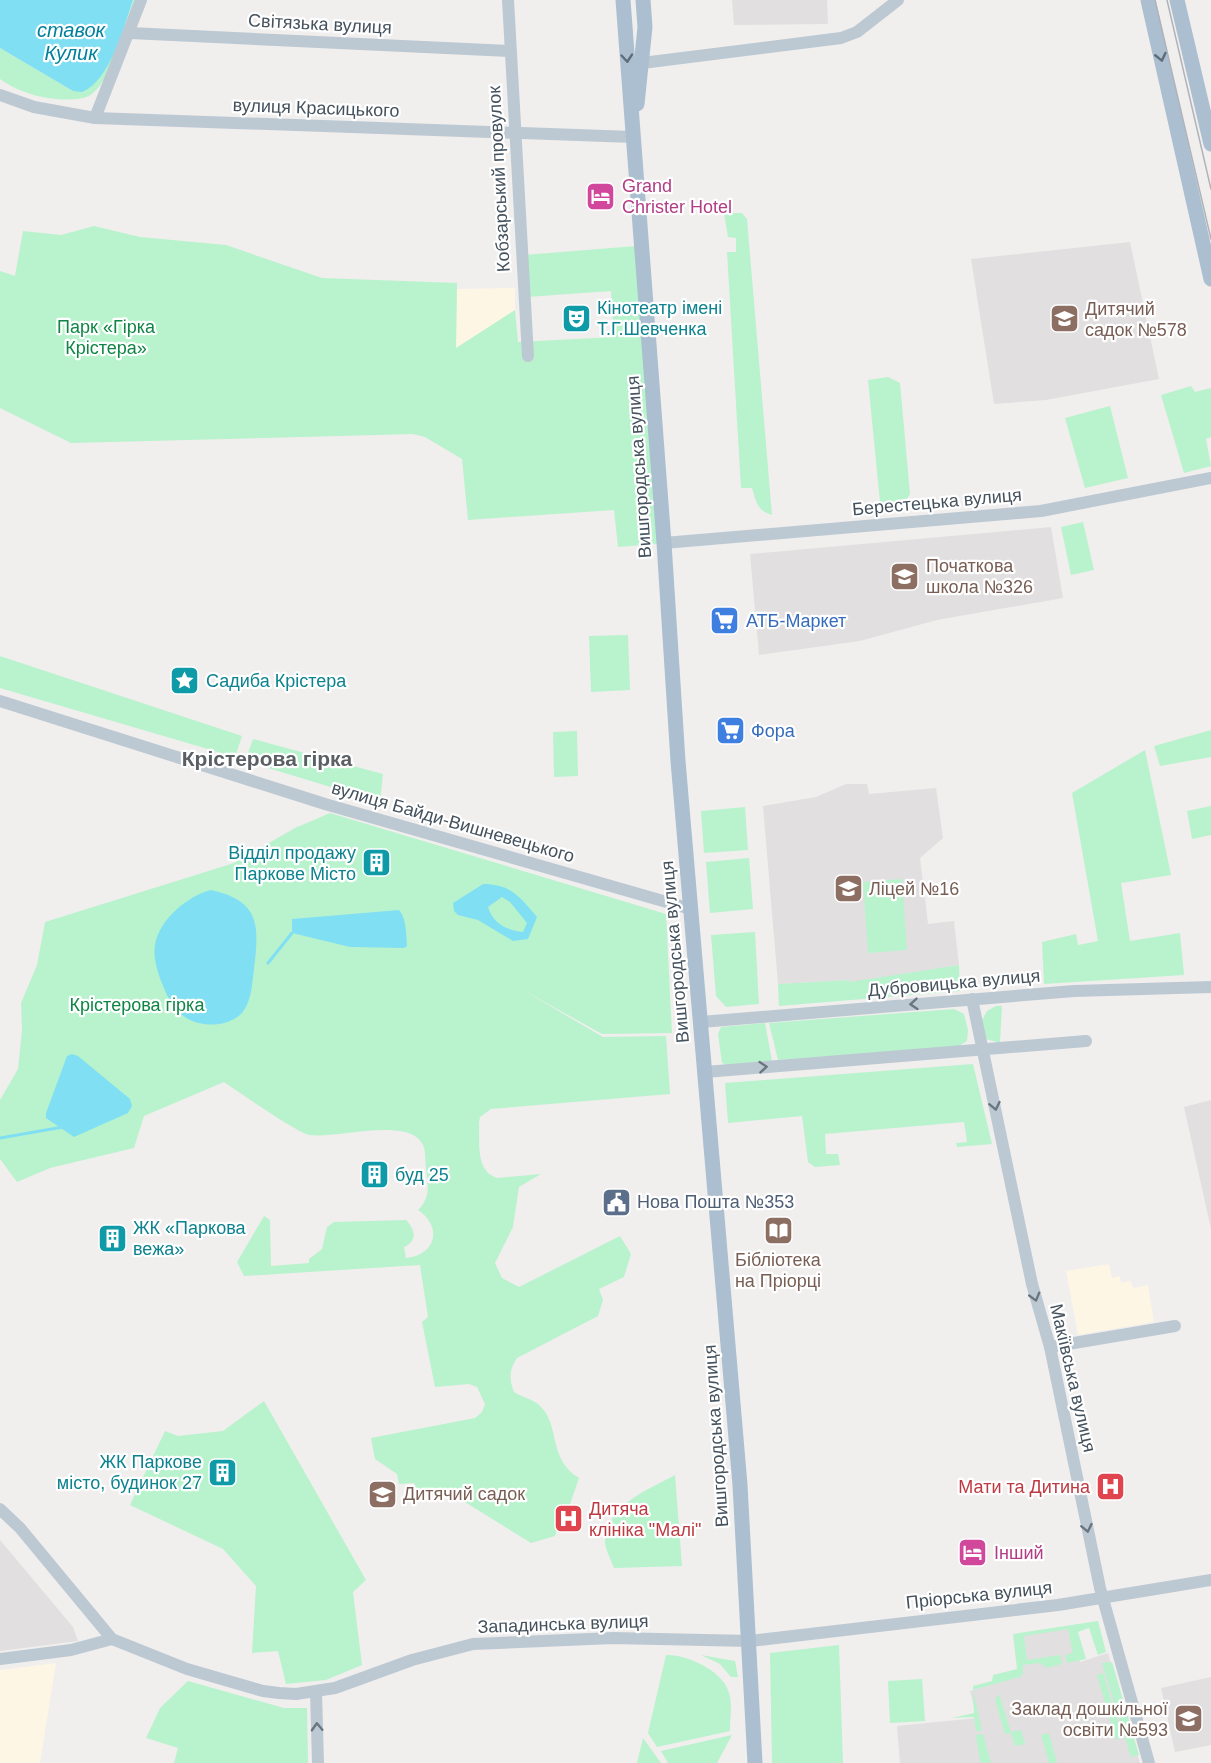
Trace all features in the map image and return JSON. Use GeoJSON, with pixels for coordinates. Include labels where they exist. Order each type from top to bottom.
{"type":"FeatureCollection","features":[{"type":"Feature","properties":{"kind":"main road","name":"Вишгородська вулиця"},"geometry":{"type":"LineString","coordinates":[[623,0],[678,761],[735,1418],[750,1641],[755,1763]]}},
{"type":"Feature","properties":{"kind":"main road","name":"Вишгородська вулиця"},"geometry":{"type":"LineString","coordinates":[[633,137],[642,63],[643,0]]}},
{"type":"Feature","properties":{"kind":"main road"},"geometry":{"type":"LineString","coordinates":[[1148,0],[1211,279]]}},
{"type":"Feature","properties":{"kind":"main road"},"geometry":{"type":"LineString","coordinates":[[1177,0],[1211,144]]}},
{"type":"Feature","properties":{"kind":"street"},"geometry":{"type":"LineString","coordinates":[[95,118],[141,0]]}},
{"type":"Feature","properties":{"kind":"street","name":"Кобзарський провулок"},"geometry":{"type":"LineString","coordinates":[[508,0],[509,51],[528,356]]}},
{"type":"Feature","properties":{"kind":"street"},"geometry":{"type":"LineString","coordinates":[[642,63],[841,38],[857,32],[898,0]]}},
{"type":"Feature","properties":{"kind":"street","name":"Світязька вулиця"},"geometry":{"type":"LineString","coordinates":[[130,33],[509,51]]}},
{"type":"Feature","properties":{"kind":"street","name":"вулиця Красицького"},"geometry":{"type":"LineString","coordinates":[[0,95],[34,107],[95,118],[633,137]]}},
{"type":"Feature","properties":{"kind":"street","name":"Берестецька вулиця"},"geometry":{"type":"LineString","coordinates":[[664,543],[1041,511],[1211,478]]}},
{"type":"Feature","properties":{"kind":"street","name":"вулиця Байди-Вишневецького"},"geometry":{"type":"LineString","coordinates":[[0,701],[325,804],[691,909]]}},
{"type":"Feature","properties":{"kind":"street","name":"Дубровицька вулиця"},"geometry":{"type":"LineString","coordinates":[[701,1022],[1074,991],[1211,987]]}},
{"type":"Feature","properties":{"kind":"street","name":"Макіївська вулиця"},"geometry":{"type":"LineString","coordinates":[[972,999],[1032,1284],[1050,1347],[1103,1598],[1149,1763]]}},
{"type":"Feature","properties":{"kind":"street"},"geometry":{"type":"LineString","coordinates":[[705,1072],[1086,1041]]}},
{"type":"Feature","properties":{"kind":"street"},"geometry":{"type":"LineString","coordinates":[[1050,1347],[1175,1326]]}},
{"type":"Feature","properties":{"kind":"street"},"geometry":{"type":"LineString","coordinates":[[0,1509],[20,1528],[111,1639],[71,1650],[0,1659]]}},
{"type":"Feature","properties":{"kind":"street","name":"Пріорська вулиця"},"geometry":{"type":"LineString","coordinates":[[750,1641],[1103,1598],[1211,1580]]}},
{"type":"Feature","properties":{"kind":"street","name":"Западинська вулиця"},"geometry":{"type":"LineString","coordinates":[[111,1639],[187,1669],[263,1691],[296,1694],[335,1688],[412,1660],[473,1644],[582,1639],[750,1641]]}},
{"type":"Feature","properties":{"kind":"street"},"geometry":{"type":"LineString","coordinates":[[316,1692],[318,1763]]}},
{"type":"Feature","properties":{"kind":"shaded area"},"geometry":{"type":"Polygon","coordinates":[[[732,0],[827,0],[828,24],[734,25],[732,0]]]}},
{"type":"Feature","properties":{"kind":"shaded area","name":"Дитячий садок №578"},"geometry":{"type":"Polygon","coordinates":[[[1130,242],[1159,379],[1046,400],[994,404],[971,259],[1130,242]]]}},
{"type":"Feature","properties":{"kind":"shaded area"},"geometry":{"type":"Polygon","coordinates":[[[515,288],[515,310],[456,349],[457,289],[515,288]]]}},
{"type":"Feature","properties":{"kind":"shaded area","name":"Початкова школа №326"},"geometry":{"type":"Polygon","coordinates":[[[1051,527],[1063,598],[937,620],[860,641],[759,655],[750,554],[1051,527]]]}},
{"type":"Feature","properties":{"kind":"shaded area","name":"Ліцей №16"},"geometry":{"type":"Polygon","coordinates":[[[846,784],[867,784],[869,794],[936,788],[943,838],[920,858],[928,924],[954,921],[959,965],[850,983],[849,980],[778,984],[763,806],[816,797],[846,784]]]}},
{"type":"Feature","properties":{"kind":"shaded area"},"geometry":{"type":"Polygon","coordinates":[[[1211,1100],[1211,1229],[1184,1107],[1211,1100]]]}},
{"type":"Feature","properties":{"kind":"shaded area"},"geometry":{"type":"Polygon","coordinates":[[[1109,1264],[1112,1278],[1120,1276],[1121,1283],[1131,1281],[1133,1288],[1148,1285],[1154,1322],[1078,1335],[1066,1271],[1109,1264]]]}},
{"type":"Feature","properties":{"kind":"shaded area"},"geometry":{"type":"Polygon","coordinates":[[[0,1540],[73,1627],[78,1641],[0,1651],[0,1540]]]}},
{"type":"Feature","properties":{"kind":"shaded area"},"geometry":{"type":"Polygon","coordinates":[[[1071,1626],[1080,1662],[1108,1653],[1140,1763],[900,1763],[897,1726],[977,1718],[970,1691],[1020,1676],[1015,1635],[1071,1626]]]}},
{"type":"Feature","properties":{"kind":"shaded area"},"geometry":{"type":"Polygon","coordinates":[[[56,1663],[40,1763],[0,1763],[0,1670],[56,1663]]]}},
{"type":"Feature","properties":{"kind":"shaded area","name":"Заклад дошкільної освіти №593"},"geometry":{"type":"Polygon","coordinates":[[[1211,1677],[1211,1745],[1175,1752],[1161,1688],[1211,1677]]]}},
{"type":"Feature","properties":{"kind":"green space"},"geometry":{"type":"Polygon","coordinates":[[[133,0],[136,0],[111,67],[97,90],[89,96],[69,100],[42,97],[20,90],[0,79],[0,48],[73,91],[122,36],[133,0]]]}},
{"type":"Feature","properties":{"kind":"green space"},"geometry":{"type":"Polygon","coordinates":[[[724,213],[742,213],[747,219],[772,515],[760,508],[752,488],[741,488],[727,252],[736,252],[736,238],[728,237],[724,213]]]}},
{"type":"Feature","properties":{"kind":"green space","name":"Парк «Гірка Крістера»"},"geometry":{"type":"Polygon","coordinates":[[[94,226],[140,237],[226,245],[322,278],[457,283],[456,348],[515,310],[518,342],[614,337],[611,291],[527,297],[524,255],[636,246],[657,544],[618,547],[614,510],[468,520],[462,459],[425,437],[413,434],[71,443],[0,408],[0,271],[15,276],[23,231],[61,235],[94,226]]]}},
{"type":"Feature","properties":{"kind":"green space"},"geometry":{"type":"Polygon","coordinates":[[[888,377],[900,383],[910,494],[904,504],[880,502],[868,380],[888,377]]]}},
{"type":"Feature","properties":{"kind":"green space"},"geometry":{"type":"Polygon","coordinates":[[[1191,386],[1195,392],[1211,388],[1211,437],[1206,439],[1211,466],[1184,473],[1161,395],[1191,386]]]}},
{"type":"Feature","properties":{"kind":"green space"},"geometry":{"type":"Polygon","coordinates":[[[1110,406],[1128,478],[1085,488],[1065,418],[1110,406]]]}},
{"type":"Feature","properties":{"kind":"green space"},"geometry":{"type":"Polygon","coordinates":[[[1083,522],[1094,570],[1071,575],[1061,527],[1083,522]]]}},
{"type":"Feature","properties":{"kind":"green space"},"geometry":{"type":"Polygon","coordinates":[[[628,635],[630,690],[591,692],[589,636],[628,635]]]}},
{"type":"Feature","properties":{"kind":"green space"},"geometry":{"type":"Polygon","coordinates":[[[0,656],[242,736],[235,757],[0,688],[0,656]]]}},
{"type":"Feature","properties":{"kind":"green space"},"geometry":{"type":"Polygon","coordinates":[[[1211,730],[1211,757],[1160,766],[1154,746],[1211,730]]]}},
{"type":"Feature","properties":{"kind":"green space"},"geometry":{"type":"Polygon","coordinates":[[[577,731],[578,776],[554,777],[553,732],[577,731]]]}},
{"type":"Feature","properties":{"kind":"green space"},"geometry":{"type":"Polygon","coordinates":[[[253,739],[383,774],[380,802],[245,761],[253,739]]]}},
{"type":"Feature","properties":{"kind":"green space"},"geometry":{"type":"Polygon","coordinates":[[[1145,750],[1171,875],[1121,883],[1130,941],[1180,933],[1184,975],[1044,984],[1042,942],[1076,934],[1078,945],[1098,941],[1072,793],[1145,750]]]}},
{"type":"Feature","properties":{"kind":"green space"},"geometry":{"type":"Polygon","coordinates":[[[1211,806],[1211,835],[1192,839],[1187,811],[1211,806]]]}},
{"type":"Feature","properties":{"kind":"green space"},"geometry":{"type":"Polygon","coordinates":[[[745,807],[748,850],[704,853],[701,811],[745,807]]]}},
{"type":"Feature","properties":{"kind":"green space"},"geometry":{"type":"Polygon","coordinates":[[[330,813],[666,914],[672,1033],[602,1034],[523,990],[603,1037],[666,1036],[670,1094],[491,1109],[480,1117],[480,1155],[485,1169],[490,1174],[497,1178],[541,1174],[519,1187],[513,1227],[495,1263],[502,1278],[519,1287],[620,1236],[631,1254],[624,1277],[599,1289],[603,1300],[598,1316],[517,1358],[512,1367],[511,1383],[514,1392],[536,1403],[546,1413],[562,1461],[579,1478],[568,1510],[564,1509],[555,1536],[531,1543],[452,1494],[428,1496],[417,1492],[414,1483],[399,1484],[397,1474],[375,1459],[371,1438],[475,1418],[482,1412],[485,1404],[477,1387],[469,1384],[435,1387],[422,1322],[428,1317],[420,1265],[244,1276],[237,1262],[264,1216],[270,1220],[271,1266],[309,1263],[309,1259],[322,1249],[327,1227],[334,1222],[406,1220],[414,1235],[411,1242],[404,1247],[406,1258],[424,1252],[430,1246],[433,1232],[431,1224],[418,1210],[427,1195],[428,1185],[424,1147],[415,1136],[388,1130],[310,1135],[281,1120],[224,1082],[144,1116],[134,1148],[50,1168],[17,1182],[0,1159],[0,1100],[18,1069],[22,1030],[21,1003],[37,965],[45,922],[234,863],[295,828],[330,813]]]}},
{"type":"Feature","properties":{"kind":"green space"},"geometry":{"type":"Polygon","coordinates":[[[749,858],[753,909],[710,913],[706,862],[749,858]]]}},
{"type":"Feature","properties":{"kind":"green space"},"geometry":{"type":"Polygon","coordinates":[[[902,879],[907,950],[868,953],[863,882],[902,879]]]}},
{"type":"Feature","properties":{"kind":"green space"},"geometry":{"type":"Polygon","coordinates":[[[755,932],[759,1004],[726,1007],[716,996],[711,935],[755,932]]]}},
{"type":"Feature","properties":{"kind":"green space"},"geometry":{"type":"Polygon","coordinates":[[[959,965],[960,991],[779,1006],[778,984],[849,980],[850,982],[959,965]]]}},
{"type":"Feature","properties":{"kind":"green space"},"geometry":{"type":"Polygon","coordinates":[[[996,1006],[1002,1006],[1000,1043],[986,1039],[981,1022],[987,1011],[996,1006]]]}},
{"type":"Feature","properties":{"kind":"green space"},"geometry":{"type":"Polygon","coordinates":[[[954,1009],[964,1014],[968,1030],[967,1041],[957,1047],[778,1060],[769,1023],[954,1009]]]}},
{"type":"Feature","properties":{"kind":"green space"},"geometry":{"type":"Polygon","coordinates":[[[765,1023],[772,1061],[727,1065],[722,1063],[718,1034],[721,1027],[765,1023]]]}},
{"type":"Feature","properties":{"kind":"green space"},"geometry":{"type":"Polygon","coordinates":[[[973,1064],[992,1144],[957,1147],[956,1143],[967,1142],[964,1122],[825,1134],[826,1154],[838,1154],[840,1165],[815,1167],[808,1162],[802,1116],[728,1123],[725,1083],[973,1064]]]}},
{"type":"Feature","properties":{"kind":"green space"},"geometry":{"type":"Polygon","coordinates":[[[264,1401],[366,1580],[353,1592],[362,1665],[326,1680],[286,1684],[278,1651],[252,1653],[256,1586],[223,1549],[130,1505],[165,1431],[178,1436],[223,1431],[264,1401]]]}},
{"type":"Feature","properties":{"kind":"green space"},"geometry":{"type":"Polygon","coordinates":[[[675,1475],[682,1566],[614,1568],[605,1541],[613,1517],[631,1500],[675,1475]]]}},
{"type":"Feature","properties":{"kind":"green space"},"geometry":{"type":"Polygon","coordinates":[[[1098,1621],[1106,1652],[1098,1655],[1089,1628],[1078,1632],[1086,1659],[1067,1663],[1065,1655],[1073,1653],[1068,1629],[1024,1636],[1027,1660],[1060,1655],[1062,1664],[1047,1668],[1040,1663],[1023,1665],[1023,1674],[1020,1677],[973,1690],[973,1686],[992,1681],[993,1675],[1017,1669],[1013,1634],[1098,1621]]]}},
{"type":"Feature","properties":{"kind":"green space"},"geometry":{"type":"Polygon","coordinates":[[[839,1645],[843,1763],[772,1763],[770,1653],[839,1645]]]}},
{"type":"Feature","properties":{"kind":"green space"},"geometry":{"type":"Polygon","coordinates":[[[666,1655],[675,1655],[695,1661],[714,1672],[722,1680],[730,1697],[730,1731],[657,1747],[648,1733],[666,1655]]]}},
{"type":"Feature","properties":{"kind":"green space"},"geometry":{"type":"Polygon","coordinates":[[[701,1655],[735,1661],[738,1677],[731,1677],[720,1664],[701,1655]]]}},
{"type":"Feature","properties":{"kind":"green space"},"geometry":{"type":"Polygon","coordinates":[[[1112,1662],[1139,1755],[1131,1757],[1102,1663],[1112,1662]]]}},
{"type":"Feature","properties":{"kind":"green space"},"geometry":{"type":"Polygon","coordinates":[[[1103,1673],[1122,1735],[1122,1738],[1116,1740],[1097,1675],[1103,1673]]]}},
{"type":"Feature","properties":{"kind":"green space"},"geometry":{"type":"Polygon","coordinates":[[[922,1679],[925,1721],[890,1723],[888,1681],[922,1679]]]}},
{"type":"Feature","properties":{"kind":"green space"},"geometry":{"type":"Polygon","coordinates":[[[188,1681],[284,1708],[307,1708],[308,1763],[174,1763],[178,1748],[146,1738],[160,1708],[188,1681]]]}},
{"type":"Feature","properties":{"kind":"green space"},"geometry":{"type":"Polygon","coordinates":[[[973,1691],[982,1730],[976,1731],[974,1717],[952,1718],[974,1713],[973,1691]]]}},
{"type":"Feature","properties":{"kind":"green space"},"geometry":{"type":"Polygon","coordinates":[[[999,1694],[1011,1732],[1021,1730],[1025,1744],[1015,1746],[1011,1733],[1005,1734],[995,1700],[999,1694]]]}},
{"type":"Feature","properties":{"kind":"green space"},"geometry":{"type":"Polygon","coordinates":[[[1049,1733],[1057,1763],[1049,1763],[1041,1735],[1049,1733]]]}},
{"type":"Feature","properties":{"kind":"green space"},"geometry":{"type":"Polygon","coordinates":[[[983,1734],[991,1763],[980,1762],[976,1735],[983,1734]]]}},
{"type":"Feature","properties":{"kind":"green space"},"geometry":{"type":"Polygon","coordinates":[[[732,1735],[717,1763],[668,1763],[661,1751],[732,1735]]]}},
{"type":"Feature","properties":{"kind":"green space"},"geometry":{"type":"Polygon","coordinates":[[[643,1738],[661,1763],[637,1763],[643,1738]]]}},
{"type":"Feature","properties":{"kind":"water","name":"ставок Кулик"},"geometry":{"type":"Polygon","coordinates":[[[0,0],[133,0],[115,52],[108,65],[101,77],[82,92],[73,91],[0,48],[0,0]]]}},
{"type":"Feature","properties":{"kind":"water"},"geometry":{"type":"Polygon","coordinates":[[[483,884],[501,886],[514,893],[537,917],[528,939],[513,941],[478,920],[458,915],[454,911],[453,903],[483,884]],[[502,897],[488,907],[490,913],[501,925],[523,932],[527,923],[510,902],[502,897]]]}},
{"type":"Feature","properties":{"kind":"water"},"geometry":{"type":"Polygon","coordinates":[[[211,890],[240,901],[248,908],[256,928],[256,954],[250,997],[242,1013],[227,1022],[208,1025],[182,1015],[167,996],[156,963],[155,945],[162,927],[175,910],[211,890]]]}},
{"type":"Feature","properties":{"kind":"water"},"geometry":{"type":"Polygon","coordinates":[[[399,910],[406,927],[407,946],[404,948],[350,947],[292,933],[292,919],[399,910]]]}},
{"type":"Feature","properties":{"kind":"water"},"geometry":{"type":"Polygon","coordinates":[[[72,1054],[78,1056],[130,1099],[132,1106],[128,1113],[74,1137],[46,1118],[67,1056],[72,1054]]]}},
{"type":"Feature","properties":{"kind":"waterway"},"geometry":{"type":"LineString","coordinates":[[268,963],[292,933]]}},
{"type":"Feature","properties":{"kind":"waterway"},"geometry":{"type":"LineString","coordinates":[[0,1138],[63,1127]]}},
{"type":"Feature","properties":{"kind":"tram line"},"geometry":{"type":"LineString","coordinates":[[1155,0],[1211,239]]}},
{"type":"Feature","properties":{"kind":"tram line"},"geometry":{"type":"LineString","coordinates":[[1167,0],[1211,189]]}},
{"type":"Feature","properties":{"kind":"place","name":"Grand Christer Hotel"},"geometry":{"type":"Point","coordinates":[601,196]}},
{"type":"Feature","properties":{"kind":"place","name":"Кінотеатр імені Т.Г.Шевченка"},"geometry":{"type":"Point","coordinates":[576,318]}},
{"type":"Feature","properties":{"kind":"place","name":"Дитячий садок №578"},"geometry":{"type":"Point","coordinates":[1064,319]}},
{"type":"Feature","properties":{"kind":"place","name":"Початкова школа №326"},"geometry":{"type":"Point","coordinates":[905,576]}},
{"type":"Feature","properties":{"kind":"place","name":"АТБ-Маркет"},"geometry":{"type":"Point","coordinates":[725,621]}},
{"type":"Feature","properties":{"kind":"place","name":"Садиба Крістера"},"geometry":{"type":"Point","coordinates":[185,681]}},
{"type":"Feature","properties":{"kind":"place","name":"Фора"},"geometry":{"type":"Point","coordinates":[730,731]}},
{"type":"Feature","properties":{"kind":"place","name":"Відділ продажу Паркове Місто"},"geometry":{"type":"Point","coordinates":[377,863]}},
{"type":"Feature","properties":{"kind":"place","name":"Ліцей №16"},"geometry":{"type":"Point","coordinates":[848,889]}},
{"type":"Feature","properties":{"kind":"place","name":"буд 25"},"geometry":{"type":"Point","coordinates":[374,1175]}},
{"type":"Feature","properties":{"kind":"place","name":"Нова Пошта №353"},"geometry":{"type":"Point","coordinates":[616,1202]}},
{"type":"Feature","properties":{"kind":"place","name":"Бібліотека на Пріорці"},"geometry":{"type":"Point","coordinates":[778,1231]}},
{"type":"Feature","properties":{"kind":"place","name":"ЖК «Паркова вежа»"},"geometry":{"type":"Point","coordinates":[112,1238]}},
{"type":"Feature","properties":{"kind":"place","name":"ЖК Паркове місто, будинок 27"},"geometry":{"type":"Point","coordinates":[223,1472]}},
{"type":"Feature","properties":{"kind":"place","name":"Мати та Дитина"},"geometry":{"type":"Point","coordinates":[1111,1487]}},
{"type":"Feature","properties":{"kind":"place","name":"Дитячий садок"},"geometry":{"type":"Point","coordinates":[382,1494]}},
{"type":"Feature","properties":{"kind":"place","name":"Дитяча клініка \"Малі\""},"geometry":{"type":"Point","coordinates":[568,1519]}},
{"type":"Feature","properties":{"kind":"place","name":"Інший"},"geometry":{"type":"Point","coordinates":[973,1553]}},
{"type":"Feature","properties":{"kind":"place","name":"Заклад дошкільної освіти №593"},"geometry":{"type":"Point","coordinates":[1189,1719]}},
{"type":"Feature","properties":{"kind":"district","name":"Крістерова гірка"},"geometry":{"type":"Point","coordinates":[267,758]}}]}
